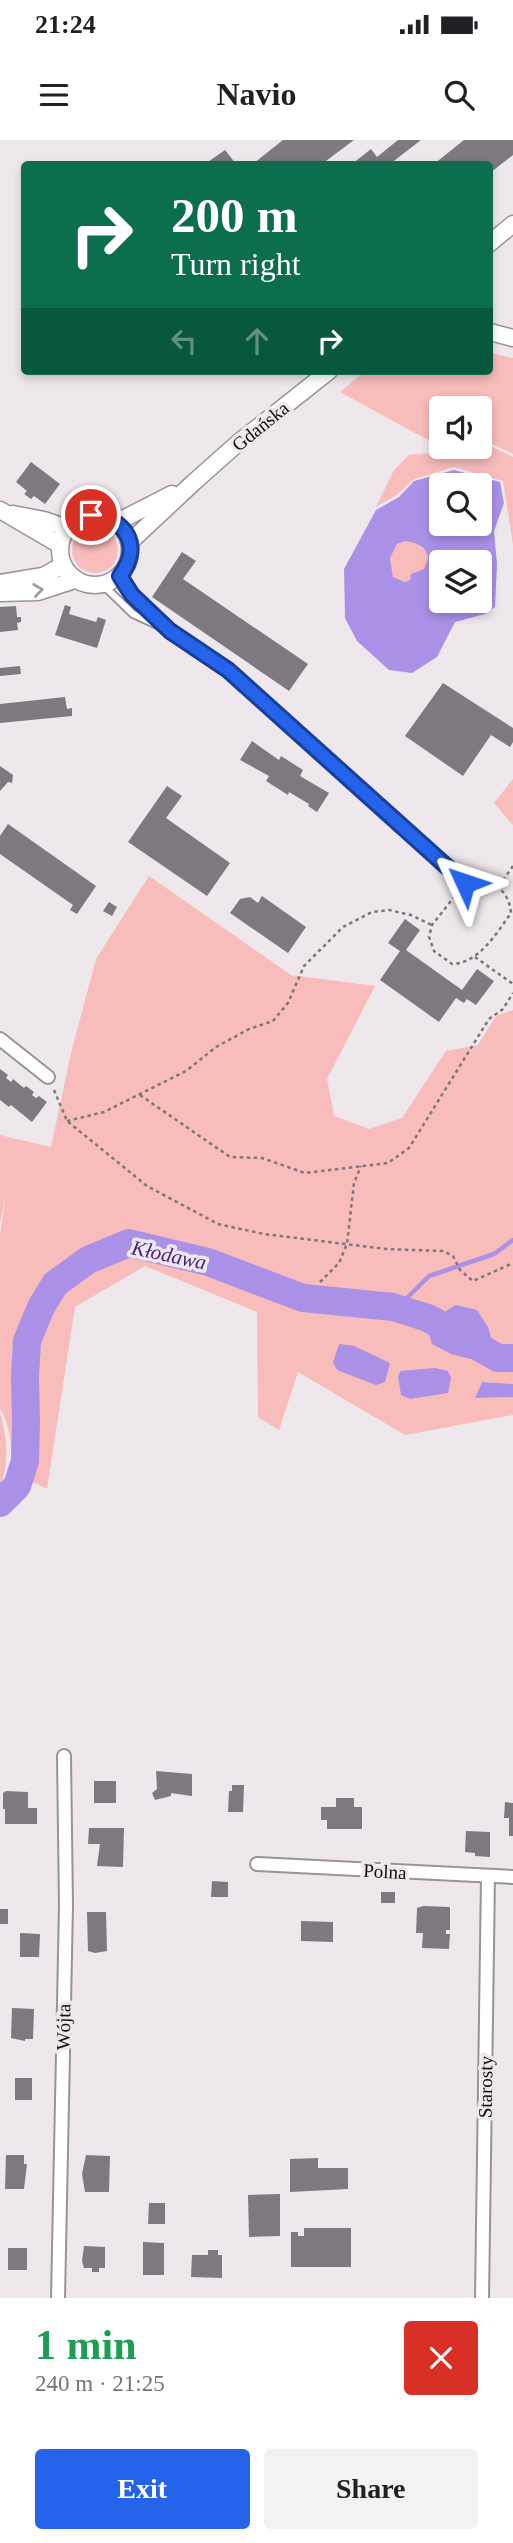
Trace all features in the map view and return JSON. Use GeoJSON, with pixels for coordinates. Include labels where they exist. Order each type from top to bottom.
{"type":"FeatureCollection","features":[{"type":"Feature","properties":{"kind":"street"},"geometry":{"type":"LineString","coordinates":[[493,241],[513,224]]}},
{"type":"Feature","properties":{"kind":"street"},"geometry":{"type":"LineString","coordinates":[[493,333],[513,338]]}},
{"type":"Feature","properties":{"kind":"street","name":"Gdańska"},"geometry":{"type":"LineString","coordinates":[[130,542],[193,483],[324,375]]}},
{"type":"Feature","properties":{"kind":"street","name":"Gdańska"},"geometry":{"type":"LineString","coordinates":[[117,522],[193,483]]}},
{"type":"Feature","properties":{"kind":"street"},"geometry":{"type":"LineString","coordinates":[[2,511],[67,528]]}},
{"type":"Feature","properties":{"kind":"street"},"geometry":{"type":"LineString","coordinates":[[2,511],[60,545]]}},
{"type":"Feature","properties":{"kind":"street"},"geometry":{"type":"LineString","coordinates":[[91,515],[105,516],[117,522],[130,542],[129,561],[120,576],[103,585],[84,584],[75,580],[63,565],[60,545],[67,528],[78,519],[91,515]]}},
{"type":"Feature","properties":{"kind":"street"},"geometry":{"type":"LineString","coordinates":[[0,583],[43,576],[63,565]]}},
{"type":"Feature","properties":{"kind":"street"},"geometry":{"type":"LineString","coordinates":[[0,593],[38,592],[75,580]]}},
{"type":"Feature","properties":{"kind":"street"},"geometry":{"type":"LineString","coordinates":[[0,1039],[48,1077]]}},
{"type":"Feature","properties":{"kind":"street","name":"Wójta"},"geometry":{"type":"LineString","coordinates":[[58,2298],[65,1906],[64,1756]]}},
{"type":"Feature","properties":{"kind":"street","name":"Polna"},"geometry":{"type":"LineString","coordinates":[[257,1864],[513,1877]]}},
{"type":"Feature","properties":{"kind":"street","name":"Starosty"},"geometry":{"type":"LineString","coordinates":[[482,2298],[488,1876]]}},
{"type":"Feature","properties":{"kind":"lane"},"geometry":{"type":"LineString","coordinates":[[120,576],[132,595],[170,631]]}},
{"type":"Feature","properties":{"kind":"lane"},"geometry":{"type":"LineString","coordinates":[[103,585],[133,614],[170,631],[228,670],[465,883]]}},
{"type":"Feature","properties":{"kind":"path"},"geometry":{"type":"LineString","coordinates":[[499,886],[513,866]]}},
{"type":"Feature","properties":{"kind":"path"},"geometry":{"type":"LineString","coordinates":[[509,898],[511,913],[475,957],[466,964],[452,964],[434,951],[429,937],[432,925],[469,878],[479,874],[499,886],[513,902]]}},
{"type":"Feature","properties":{"kind":"path"},"geometry":{"type":"LineString","coordinates":[[66,1121],[104,1112],[140,1095],[186,1071],[216,1047],[249,1029],[273,1021],[288,1003],[304,966],[343,927],[372,912],[389,910],[411,915],[432,925]]}},
{"type":"Feature","properties":{"kind":"path"},"geometry":{"type":"LineString","coordinates":[[475,957],[513,984]]}},
{"type":"Feature","properties":{"kind":"path"},"geometry":{"type":"LineString","coordinates":[[140,1095],[230,1157],[262,1158],[305,1173],[388,1163],[409,1148],[489,1019],[503,1009],[513,993]]}},
{"type":"Feature","properties":{"kind":"path"},"geometry":{"type":"LineString","coordinates":[[48,1077],[66,1121],[147,1186],[218,1224],[264,1234],[386,1249],[443,1251],[453,1256],[460,1270],[473,1281],[513,1264]]}},
{"type":"Feature","properties":{"kind":"path"},"geometry":{"type":"LineString","coordinates":[[320,1282],[339,1263],[347,1244],[354,1183],[361,1166]]}},
{"type":"Feature","properties":{"kind":"shaded area"},"geometry":{"type":"Polygon","coordinates":[[[493,354],[513,358],[513,454],[492,444],[492,396],[429,396],[429,441],[340,392],[360,375],[493,375],[493,354]]]}},
{"type":"Feature","properties":{"kind":"shaded area"},"geometry":{"type":"Polygon","coordinates":[[[492,447],[513,457],[513,545],[503,481],[492,478],[492,473],[475,473],[454,467],[429,473],[414,479],[398,494],[376,507],[394,470],[409,455],[429,453],[429,459],[492,459],[492,447]]]}},
{"type":"Feature","properties":{"kind":"shaded area"},"geometry":{"type":"Polygon","coordinates":[[[454,470],[466,473],[443,473],[454,470]]]}},
{"type":"Feature","properties":{"kind":"shaded area"},"geometry":{"type":"Polygon","coordinates":[[[429,477],[429,536],[492,536],[492,480],[500,482],[504,503],[494,531],[497,564],[495,607],[492,609],[492,550],[429,550],[429,613],[486,613],[455,622],[437,657],[412,673],[389,670],[357,641],[345,618],[344,569],[376,510],[399,497],[414,481],[429,477]],[[405,541],[397,544],[390,558],[393,577],[405,582],[410,580],[411,574],[424,569],[428,559],[423,548],[405,541]]]}},
{"type":"Feature","properties":{"kind":"shaded area"},"geometry":{"type":"Polygon","coordinates":[[[95,527],[111,534],[118,550],[111,566],[95,573],[79,566],[72,550],[79,534],[95,527]]]}},
{"type":"Feature","properties":{"kind":"shaded area"},"geometry":{"type":"Polygon","coordinates":[[[405,541],[421,546],[428,559],[424,569],[411,574],[410,580],[405,582],[393,577],[390,558],[397,544],[405,541]]]}},
{"type":"Feature","properties":{"kind":"shaded area"},"geometry":{"type":"Polygon","coordinates":[[[513,779],[513,825],[494,803],[513,779]]]}},
{"type":"Feature","properties":{"kind":"shaded area"},"geometry":{"type":"Polygon","coordinates":[[[149,876],[291,975],[375,986],[327,1079],[334,1116],[369,1129],[402,1118],[446,1051],[478,1045],[496,1016],[513,1010],[513,1384],[482,1382],[476,1398],[513,1397],[513,1415],[405,1435],[298,1372],[279,1430],[258,1417],[257,1312],[145,1266],[75,1307],[47,1489],[11,1471],[10,1438],[0,1408],[0,1235],[6,1194],[0,1224],[0,1135],[51,1147],[71,1053],[96,959],[149,876]]]}},
{"type":"Feature","properties":{"kind":"shaded area"},"geometry":{"type":"Polygon","coordinates":[[[456,1305],[477,1310],[488,1327],[494,1348],[470,1359],[451,1354],[432,1344],[429,1334],[434,1325],[456,1305]]]}},
{"type":"Feature","properties":{"kind":"shaded area"},"geometry":{"type":"Polygon","coordinates":[[[339,1344],[354,1346],[390,1363],[385,1382],[376,1385],[337,1370],[333,1362],[339,1344]]]}},
{"type":"Feature","properties":{"kind":"shaded area"},"geometry":{"type":"Polygon","coordinates":[[[435,1368],[448,1371],[451,1378],[448,1393],[410,1399],[401,1395],[398,1376],[401,1371],[435,1368]]]}},
{"type":"Feature","properties":{"kind":"shaded area"},"geometry":{"type":"Polygon","coordinates":[[[482,1382],[513,1384],[513,1397],[475,1398],[482,1382]]]}},
{"type":"Feature","properties":{"kind":"shaded area"},"geometry":{"type":"Polygon","coordinates":[[[0,1413],[6,1451],[0,1489],[0,1413]]]}},
{"type":"Feature","properties":{"kind":"building"},"geometry":{"type":"Polygon","coordinates":[[[283,140],[354,140],[326,161],[257,161],[283,140]]]}},
{"type":"Feature","properties":{"kind":"building"},"geometry":{"type":"Polygon","coordinates":[[[398,140],[421,140],[394,161],[356,161],[371,149],[377,157],[398,140]]]}},
{"type":"Feature","properties":{"kind":"building"},"geometry":{"type":"Polygon","coordinates":[[[464,140],[513,140],[513,155],[493,171],[493,161],[438,161],[464,140]]]}},
{"type":"Feature","properties":{"kind":"building"},"geometry":{"type":"Polygon","coordinates":[[[225,150],[234,161],[209,161],[225,150]]]}},
{"type":"Feature","properties":{"kind":"building"},"geometry":{"type":"Polygon","coordinates":[[[31,462],[60,484],[45,504],[34,496],[31,499],[24,494],[27,491],[16,482],[31,462]]]}},
{"type":"Feature","properties":{"kind":"building"},"geometry":{"type":"Polygon","coordinates":[[[182,552],[196,561],[183,579],[308,664],[289,691],[152,597],[182,552]]]}},
{"type":"Feature","properties":{"kind":"building"},"geometry":{"type":"Polygon","coordinates":[[[65,605],[71,607],[69,614],[96,622],[98,617],[106,620],[97,648],[55,635],[65,605]]]}},
{"type":"Feature","properties":{"kind":"building"},"geometry":{"type":"Polygon","coordinates":[[[16,606],[17,617],[21,617],[21,622],[17,623],[18,630],[0,632],[0,607],[16,606]]]}},
{"type":"Feature","properties":{"kind":"building"},"geometry":{"type":"Polygon","coordinates":[[[20,666],[21,674],[0,676],[0,668],[20,666]]]}},
{"type":"Feature","properties":{"kind":"building"},"geometry":{"type":"Polygon","coordinates":[[[443,683],[513,728],[513,742],[510,747],[491,735],[463,776],[405,736],[443,683]]]}},
{"type":"Feature","properties":{"kind":"building"},"geometry":{"type":"Polygon","coordinates":[[[65,697],[67,709],[72,708],[72,716],[0,723],[0,704],[65,697]]]}},
{"type":"Feature","properties":{"kind":"building"},"geometry":{"type":"Polygon","coordinates":[[[252,741],[279,760],[281,756],[303,770],[300,776],[329,793],[317,812],[308,806],[309,804],[266,781],[269,776],[240,760],[252,741]]]}},
{"type":"Feature","properties":{"kind":"building"},"geometry":{"type":"Polygon","coordinates":[[[0,766],[13,775],[12,783],[8,782],[0,791],[0,766]]]}},
{"type":"Feature","properties":{"kind":"building"},"geometry":{"type":"Polygon","coordinates":[[[167,786],[182,796],[166,818],[230,863],[207,896],[128,842],[167,786]]]}},
{"type":"Feature","properties":{"kind":"building"},"geometry":{"type":"Polygon","coordinates":[[[8,824],[96,886],[77,914],[70,910],[73,905],[0,854],[0,836],[8,824]]]}},
{"type":"Feature","properties":{"kind":"building"},"geometry":{"type":"Polygon","coordinates":[[[262,896],[306,927],[288,953],[230,913],[240,899],[250,897],[258,903],[262,896]]]}},
{"type":"Feature","properties":{"kind":"building"},"geometry":{"type":"Polygon","coordinates":[[[109,902],[117,907],[112,916],[103,911],[109,902]]]}},
{"type":"Feature","properties":{"kind":"building"},"geometry":{"type":"Polygon","coordinates":[[[405,919],[420,930],[406,950],[462,990],[477,969],[494,981],[476,1005],[467,999],[464,1003],[456,998],[439,1022],[380,980],[400,951],[388,943],[405,919]]]}},
{"type":"Feature","properties":{"kind":"building"},"geometry":{"type":"Polygon","coordinates":[[[0,1069],[8,1075],[6,1078],[11,1082],[13,1079],[24,1088],[26,1086],[34,1092],[32,1095],[47,1102],[32,1122],[11,1105],[9,1107],[0,1100],[0,1069]]]}},
{"type":"Feature","properties":{"kind":"building"},"geometry":{"type":"Polygon","coordinates":[[[156,1771],[192,1774],[192,1796],[171,1793],[171,1796],[155,1800],[152,1793],[157,1789],[156,1771]]]}},
{"type":"Feature","properties":{"kind":"building"},"geometry":{"type":"Polygon","coordinates":[[[94,1781],[116,1781],[116,1803],[94,1803],[94,1781]]]}},
{"type":"Feature","properties":{"kind":"building"},"geometry":{"type":"Polygon","coordinates":[[[232,1785],[244,1785],[243,1812],[228,1812],[232,1785]]]}},
{"type":"Feature","properties":{"kind":"building"},"geometry":{"type":"Polygon","coordinates":[[[28,1792],[28,1808],[37,1808],[37,1824],[5,1824],[3,1793],[28,1792]]]}},
{"type":"Feature","properties":{"kind":"building"},"geometry":{"type":"Polygon","coordinates":[[[336,1798],[354,1798],[354,1807],[362,1807],[362,1829],[327,1829],[327,1820],[321,1820],[321,1807],[336,1807],[336,1798]]]}},
{"type":"Feature","properties":{"kind":"building"},"geometry":{"type":"Polygon","coordinates":[[[505,1802],[513,1803],[513,1836],[509,1836],[509,1818],[504,1818],[505,1802]]]}},
{"type":"Feature","properties":{"kind":"building"},"geometry":{"type":"Polygon","coordinates":[[[89,1828],[124,1828],[123,1867],[97,1866],[100,1844],[88,1844],[89,1828]]]}},
{"type":"Feature","properties":{"kind":"building"},"geometry":{"type":"Polygon","coordinates":[[[466,1831],[490,1832],[490,1857],[465,1852],[466,1831]]]}},
{"type":"Feature","properties":{"kind":"building"},"geometry":{"type":"Polygon","coordinates":[[[212,1881],[228,1882],[228,1897],[211,1897],[212,1881]]]}},
{"type":"Feature","properties":{"kind":"building"},"geometry":{"type":"Polygon","coordinates":[[[381,1892],[395,1892],[395,1903],[381,1903],[381,1892]]]}},
{"type":"Feature","properties":{"kind":"building"},"geometry":{"type":"Polygon","coordinates":[[[450,1907],[450,1930],[446,1930],[446,1934],[450,1934],[449,1949],[422,1948],[423,1933],[416,1933],[417,1908],[450,1907]]]}},
{"type":"Feature","properties":{"kind":"building"},"geometry":{"type":"Polygon","coordinates":[[[0,1909],[8,1909],[8,1924],[0,1924],[0,1909]]]}},
{"type":"Feature","properties":{"kind":"building"},"geometry":{"type":"Polygon","coordinates":[[[87,1912],[106,1912],[107,1951],[88,1951],[87,1912]]]}},
{"type":"Feature","properties":{"kind":"building"},"geometry":{"type":"Polygon","coordinates":[[[301,1921],[333,1922],[333,1942],[301,1941],[301,1921]]]}},
{"type":"Feature","properties":{"kind":"building"},"geometry":{"type":"Polygon","coordinates":[[[20,1933],[40,1934],[39,1957],[20,1957],[20,1933]]]}},
{"type":"Feature","properties":{"kind":"building"},"geometry":{"type":"Polygon","coordinates":[[[12,2008],[34,2009],[33,2039],[25,2041],[11,2038],[12,2008]]]}},
{"type":"Feature","properties":{"kind":"building"},"geometry":{"type":"Polygon","coordinates":[[[15,2078],[32,2078],[32,2100],[15,2100],[15,2078]]]}},
{"type":"Feature","properties":{"kind":"building"},"geometry":{"type":"Polygon","coordinates":[[[6,2155],[24,2155],[24,2164],[27,2164],[24,2189],[5,2189],[6,2155]]]}},
{"type":"Feature","properties":{"kind":"building"},"geometry":{"type":"Polygon","coordinates":[[[86,2155],[110,2156],[109,2192],[85,2192],[82,2174],[86,2155]]]}},
{"type":"Feature","properties":{"kind":"building"},"geometry":{"type":"Polygon","coordinates":[[[318,2158],[318,2168],[348,2168],[348,2189],[290,2192],[290,2159],[318,2158]]]}},
{"type":"Feature","properties":{"kind":"building"},"geometry":{"type":"Polygon","coordinates":[[[280,2194],[280,2236],[249,2237],[248,2195],[280,2194]]]}},
{"type":"Feature","properties":{"kind":"building"},"geometry":{"type":"Polygon","coordinates":[[[149,2203],[165,2203],[165,2224],[148,2224],[149,2203]]]}},
{"type":"Feature","properties":{"kind":"building"},"geometry":{"type":"Polygon","coordinates":[[[304,2228],[351,2228],[351,2267],[291,2267],[291,2232],[304,2236],[304,2228]]]}},
{"type":"Feature","properties":{"kind":"building"},"geometry":{"type":"Polygon","coordinates":[[[143,2242],[164,2243],[164,2275],[143,2275],[143,2242]]]}},
{"type":"Feature","properties":{"kind":"building"},"geometry":{"type":"Polygon","coordinates":[[[84,2246],[105,2247],[105,2268],[92,2272],[92,2268],[84,2268],[84,2246]]]}},
{"type":"Feature","properties":{"kind":"building"},"geometry":{"type":"Polygon","coordinates":[[[8,2248],[27,2248],[27,2270],[8,2270],[8,2248]]]}},
{"type":"Feature","properties":{"kind":"building"},"geometry":{"type":"Polygon","coordinates":[[[208,2250],[218,2250],[218,2255],[222,2255],[222,2278],[191,2277],[192,2255],[208,2255],[208,2250]]]}},
{"type":"Feature","properties":{"kind":"waterway","name":"Kłodawa"},"geometry":{"type":"LineString","coordinates":[[393,1307],[400,1305],[429,1276],[494,1254],[513,1240]]}},
{"type":"Feature","properties":{"kind":"waterway","name":"Kłodawa"},"geometry":{"type":"LineString","coordinates":[[0,1503],[17,1486],[25,1461],[27,1341],[41,1307],[55,1284],[88,1260],[129,1243],[208,1262],[303,1298],[393,1307],[428,1318],[498,1358],[513,1358]]}},
{"type":"Feature","properties":{"kind":"route"},"geometry":{"type":"LineString","coordinates":[[91,515],[105,516],[117,522],[125,531],[131,552],[126,569],[120,576],[132,595],[149,612],[170,631],[228,670],[465,883]]}}]}
